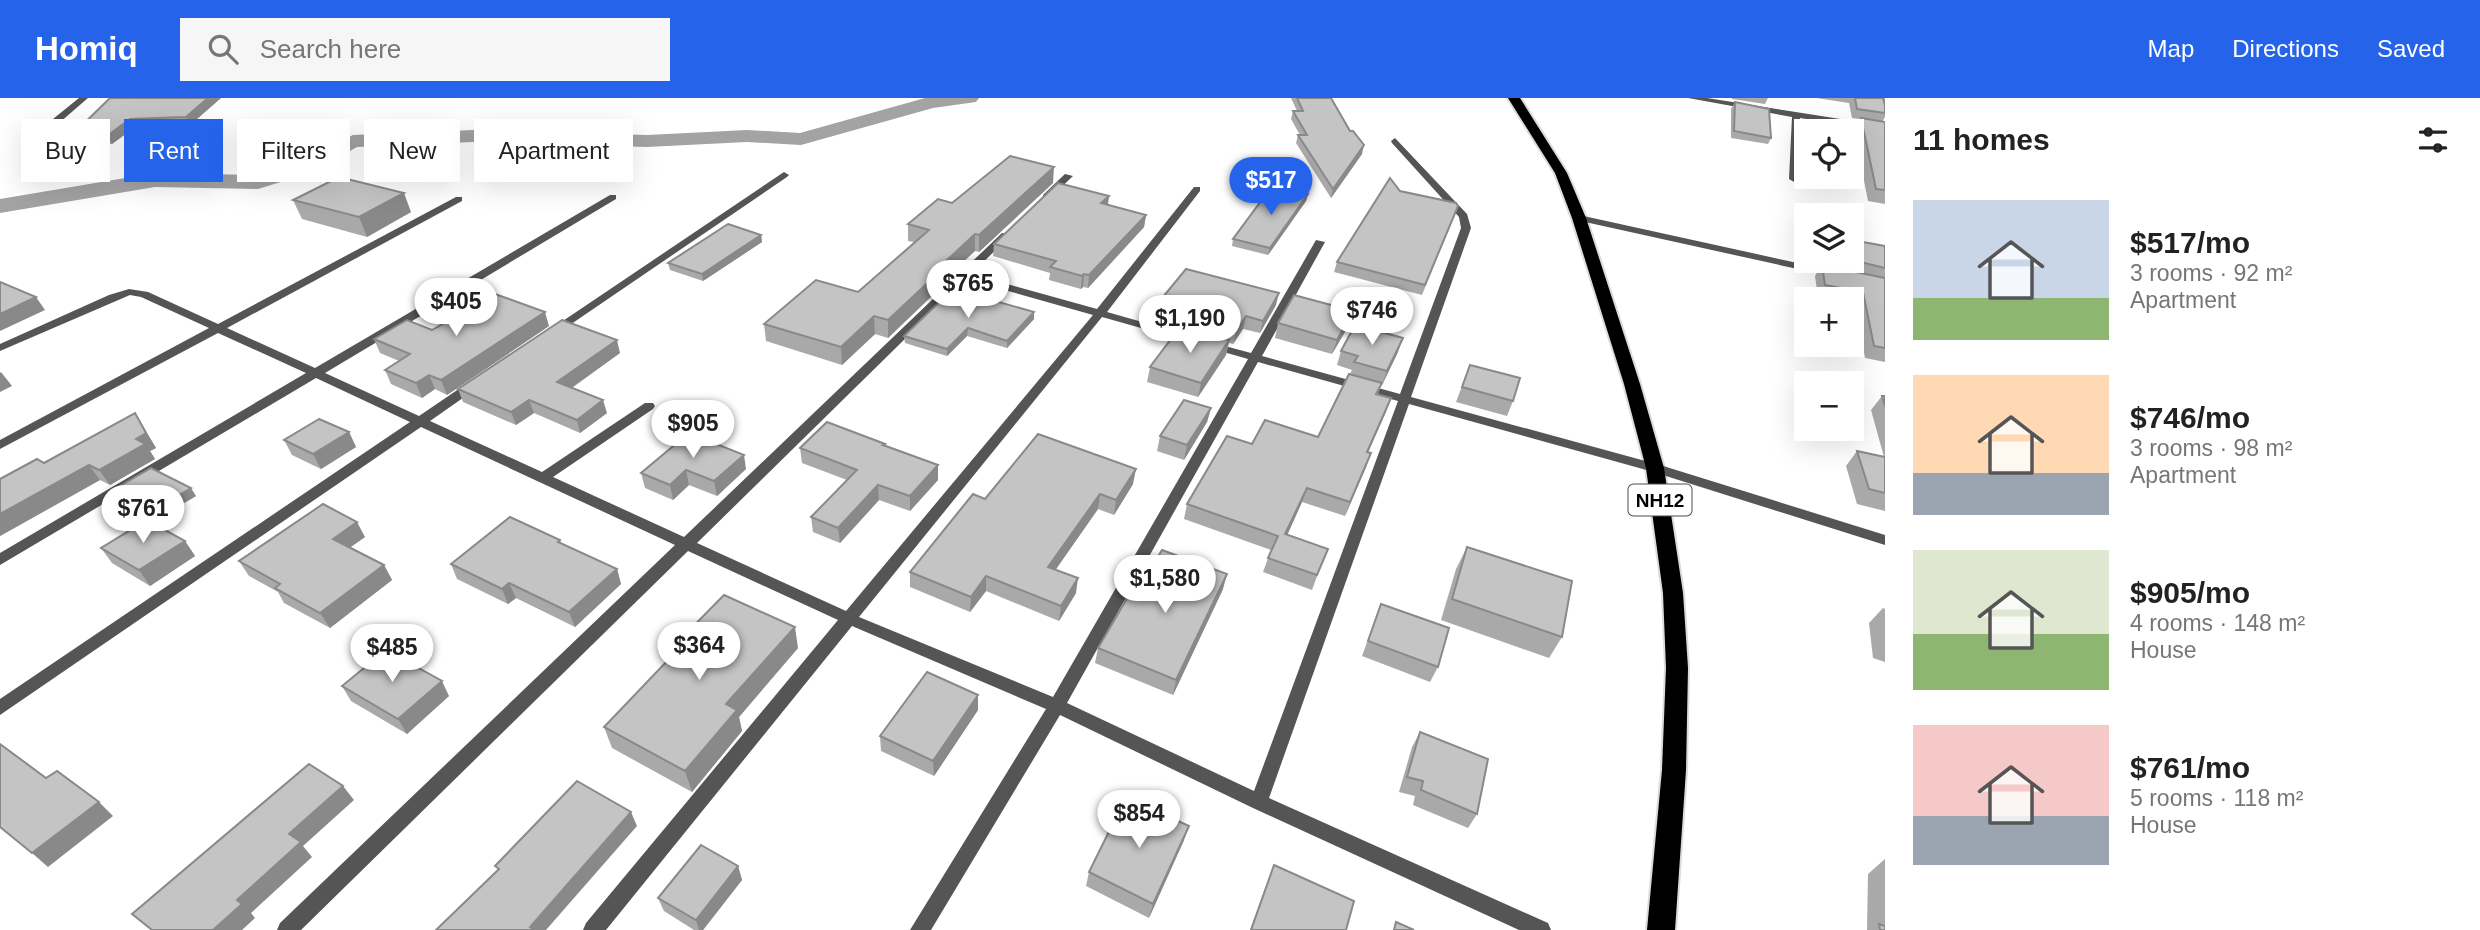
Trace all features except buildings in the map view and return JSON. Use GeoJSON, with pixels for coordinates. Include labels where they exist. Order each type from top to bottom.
{"type":"FeatureCollection","features":[{"type":"Feature","properties":{"kind":"highway","name":"NH12"},"geometry":{"type":"LineString","coordinates":[[1514,98],[1561,173],[1579,218],[1632,384],[1655,468],[1673,593],[1677,667],[1674,770],[1661,930]]}},
{"type":"Feature","properties":{"kind":"street"},"geometry":{"type":"LineString","coordinates":[[59,119],[84,98]]}},
{"type":"Feature","properties":{"kind":"street"},"geometry":{"type":"LineString","coordinates":[[1692,98],[1885,129]]}},
{"type":"Feature","properties":{"kind":"street"},"geometry":{"type":"LineString","coordinates":[[1796,114],[1796,119]]}},
{"type":"Feature","properties":{"kind":"street"},"geometry":{"type":"LineString","coordinates":[[1259,802],[1466,228],[1464,216],[1395,141]]}},
{"type":"Feature","properties":{"kind":"street"},"geometry":{"type":"LineString","coordinates":[[545,337],[784,175]]}},
{"type":"Feature","properties":{"kind":"street"},"geometry":{"type":"LineString","coordinates":[[1040,203],[1068,176]]}},
{"type":"Feature","properties":{"kind":"street"},"geometry":{"type":"LineString","coordinates":[[593,930],[1099,314],[1196,189]]}},
{"type":"Feature","properties":{"kind":"street"},"geometry":{"type":"LineString","coordinates":[[0,561],[613,197]]}},
{"type":"Feature","properties":{"kind":"street"},"geometry":{"type":"LineString","coordinates":[[0,444],[459,198]]}},
{"type":"Feature","properties":{"kind":"street"},"geometry":{"type":"LineString","coordinates":[[1579,218],[1845,277]]}},
{"type":"Feature","properties":{"kind":"street"},"geometry":{"type":"LineString","coordinates":[[287,930],[1011,230]]}},
{"type":"Feature","properties":{"kind":"street"},"geometry":{"type":"LineString","coordinates":[[920,930],[1057,706],[1320,242]]}},
{"type":"Feature","properties":{"kind":"street"},"geometry":{"type":"LineString","coordinates":[[964,275],[1655,468],[1885,540]]}},
{"type":"Feature","properties":{"kind":"street"},"geometry":{"type":"LineString","coordinates":[[0,348],[129,292],[144,294],[214,329],[847,618],[1057,706],[1259,802],[1541,930]]}},
{"type":"Feature","properties":{"kind":"street"},"geometry":{"type":"LineString","coordinates":[[0,708],[487,375]]}},
{"type":"Feature","properties":{"kind":"street"},"geometry":{"type":"LineString","coordinates":[[542,478],[649,406]]}},
{"type":"Feature","properties":{"kind":"waterway"},"geometry":{"type":"LineString","coordinates":[[0,206],[155,180],[258,182],[305,167],[353,141],[473,136],[647,141],[747,136],[801,139],[932,102],[969,98]]}}]}
